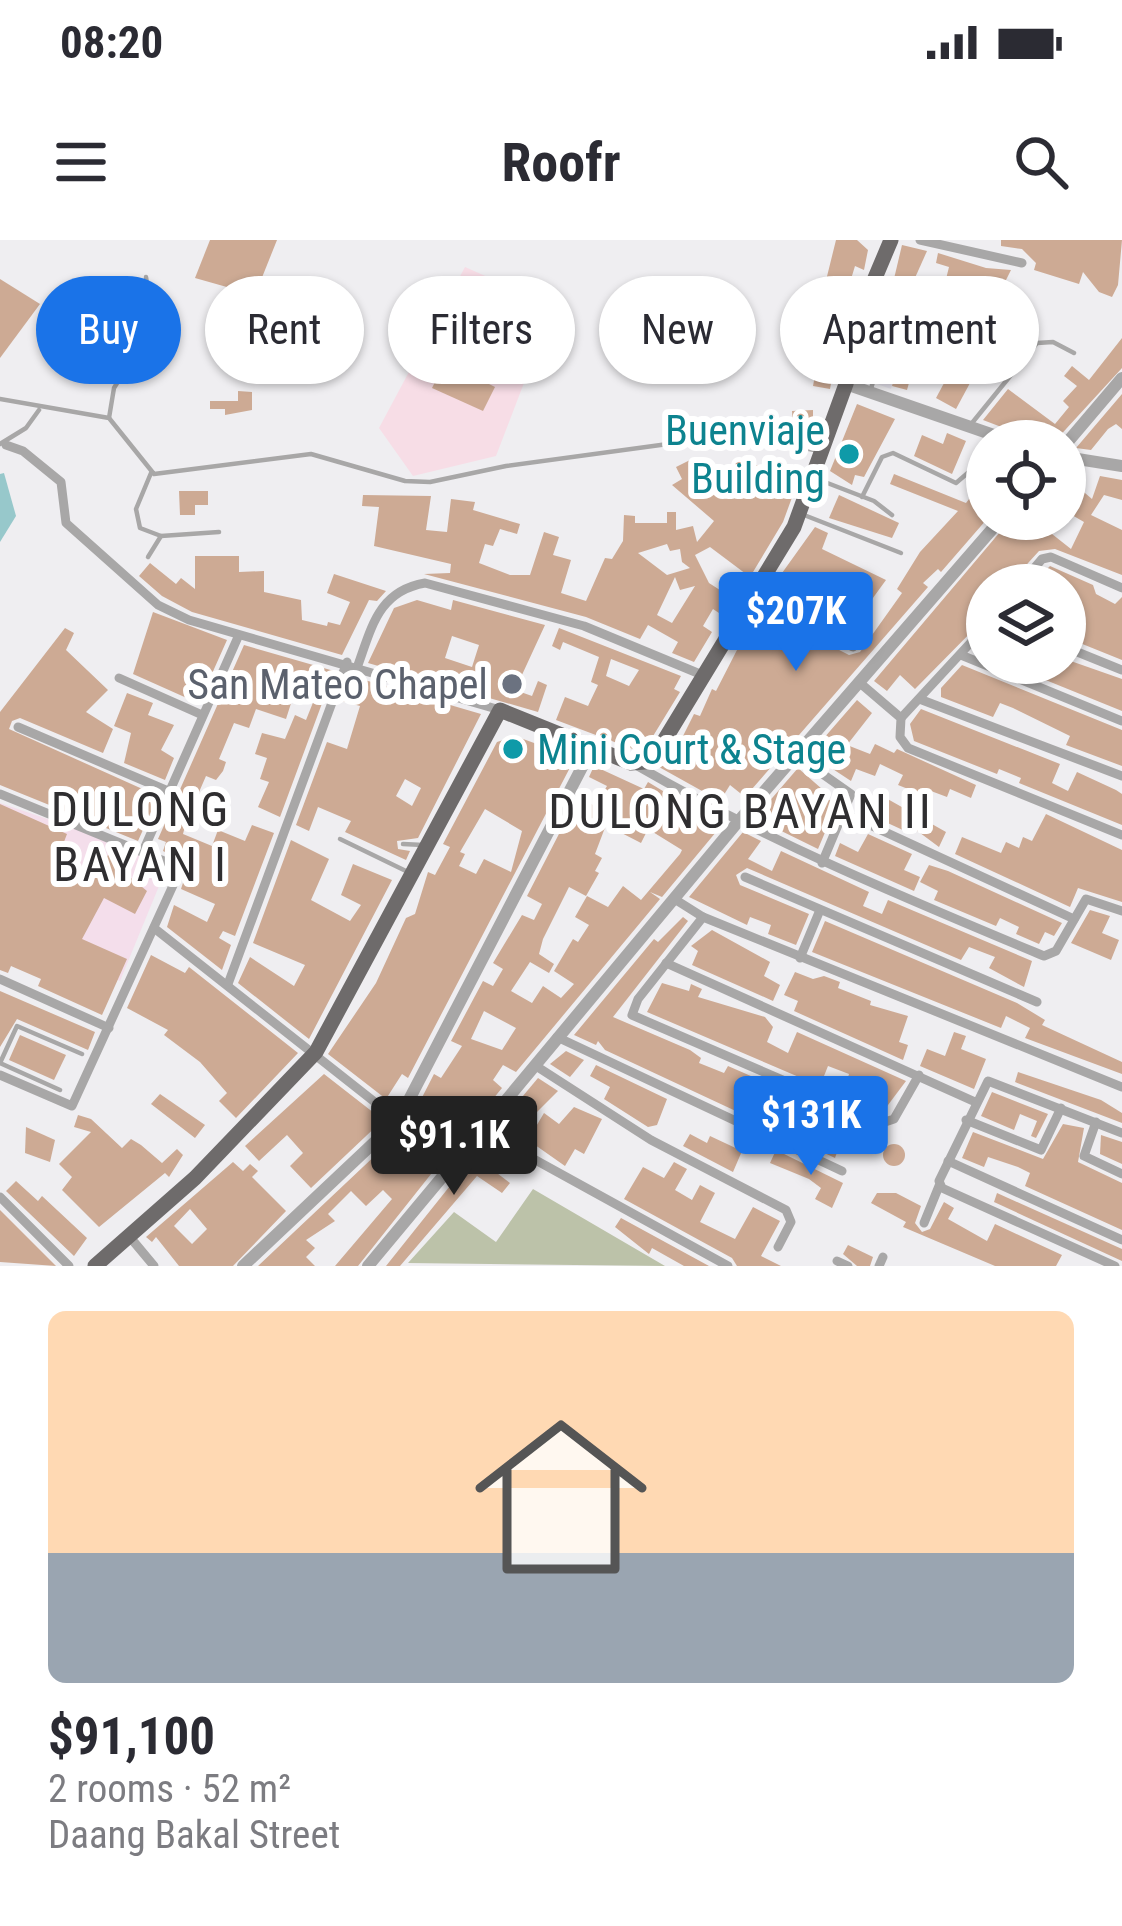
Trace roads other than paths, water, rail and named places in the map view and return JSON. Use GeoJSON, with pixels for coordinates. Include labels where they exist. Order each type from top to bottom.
{"type":"FeatureCollection","features":[{"type":"Feature","properties":{"kind":"main road"},"geometry":{"type":"LineString","coordinates":[[876,276],[891,240]]}},
{"type":"Feature","properties":{"kind":"main road"},"geometry":{"type":"LineString","coordinates":[[94,1266],[195,1178],[316,1052],[500,710],[632,763],[656,754],[799,513],[846,384]]}},
{"type":"Feature","properties":{"kind":"street"},"geometry":{"type":"LineString","coordinates":[[920,240],[1022,263]]}},
{"type":"Feature","properties":{"kind":"street"},"geometry":{"type":"LineString","coordinates":[[1086,420],[1122,378]]}},
{"type":"Feature","properties":{"kind":"street"},"geometry":{"type":"LineString","coordinates":[[846,384],[966,427]]}},
{"type":"Feature","properties":{"kind":"street"},"geometry":{"type":"LineString","coordinates":[[3,444],[56,476],[63,484],[66,523],[158,604],[238,637],[352,663],[500,710]]}},
{"type":"Feature","properties":{"kind":"street"},"geometry":{"type":"LineString","coordinates":[[1086,460],[1122,466]]}},
{"type":"Feature","properties":{"kind":"street"},"geometry":{"type":"LineString","coordinates":[[368,1266],[557,1036],[983,540]]}},
{"type":"Feature","properties":{"kind":"street"},"geometry":{"type":"LineString","coordinates":[[1038,564],[1051,557],[1067,564]]}},
{"type":"Feature","properties":{"kind":"street"},"geometry":{"type":"LineString","coordinates":[[1086,573],[1122,589]]}},
{"type":"Feature","properties":{"kind":"street"},"geometry":{"type":"LineString","coordinates":[[228,984],[352,663],[383,602],[399,589],[424,583],[546,614],[700,674]]}},
{"type":"Feature","properties":{"kind":"street"},"geometry":{"type":"LineString","coordinates":[[752,596],[853,646]]}},
{"type":"Feature","properties":{"kind":"street"},"geometry":{"type":"LineString","coordinates":[[144,849],[238,637]]}},
{"type":"Feature","properties":{"kind":"street"},"geometry":{"type":"LineString","coordinates":[[966,651],[901,718],[900,736],[908,748],[1122,835]]}},
{"type":"Feature","properties":{"kind":"street"},"geometry":{"type":"LineString","coordinates":[[1086,655],[1122,670]]}},
{"type":"Feature","properties":{"kind":"street"},"geometry":{"type":"LineString","coordinates":[[962,656],[1122,721]]}},
{"type":"Feature","properties":{"kind":"street"},"geometry":{"type":"LineString","coordinates":[[119,678],[200,714]]}},
{"type":"Feature","properties":{"kind":"street"},"geometry":{"type":"LineString","coordinates":[[860,682],[901,718]]}},
{"type":"Feature","properties":{"kind":"street"},"geometry":{"type":"LineString","coordinates":[[922,700],[1122,776]]}},
{"type":"Feature","properties":{"kind":"street"},"geometry":{"type":"LineString","coordinates":[[18,727],[168,791]]}},
{"type":"Feature","properties":{"kind":"street"},"geometry":{"type":"LineString","coordinates":[[243,1266],[399,1119],[592,748]]}},
{"type":"Feature","properties":{"kind":"street"},"geometry":{"type":"LineString","coordinates":[[797,756],[850,792],[846,814],[822,863]]}},
{"type":"Feature","properties":{"kind":"street"},"geometry":{"type":"LineString","coordinates":[[632,763],[822,863],[1050,957],[1086,899],[1122,911]]}},
{"type":"Feature","properties":{"kind":"street"},"geometry":{"type":"LineString","coordinates":[[0,794],[181,868],[71,1106],[0,1075]]}},
{"type":"Feature","properties":{"kind":"street"},"geometry":{"type":"LineString","coordinates":[[846,814],[1074,919]]}},
{"type":"Feature","properties":{"kind":"street"},"geometry":{"type":"LineString","coordinates":[[745,877],[1036,1002]]}},
{"type":"Feature","properties":{"kind":"street"},"geometry":{"type":"LineString","coordinates":[[676,900],[703,917],[800,958],[1122,1087]]}},
{"type":"Feature","properties":{"kind":"street"},"geometry":{"type":"LineString","coordinates":[[800,958],[820,910]]}},
{"type":"Feature","properties":{"kind":"street"},"geometry":{"type":"LineString","coordinates":[[703,917],[632,1015],[882,1123],[894,1118],[919,1075]]}},
{"type":"Feature","properties":{"kind":"street"},"geometry":{"type":"LineString","coordinates":[[154,928],[452,1163]]}},
{"type":"Feature","properties":{"kind":"street"},"geometry":{"type":"LineString","coordinates":[[666,963],[973,1101]]}},
{"type":"Feature","properties":{"kind":"street"},"geometry":{"type":"LineString","coordinates":[[0,980],[109,1028]]}},
{"type":"Feature","properties":{"kind":"street"},"geometry":{"type":"LineString","coordinates":[[557,1036],[842,1172]]}},
{"type":"Feature","properties":{"kind":"street"},"geometry":{"type":"LineString","coordinates":[[536,1066],[650,1140],[786,1210],[791,1222],[778,1247]]}},
{"type":"Feature","properties":{"kind":"street"},"geometry":{"type":"LineString","coordinates":[[924,1223],[973,1101],[988,1081],[1122,1133]]}},
{"type":"Feature","properties":{"kind":"street"},"geometry":{"type":"LineString","coordinates":[[966,1120],[1041,1150],[1061,1108]]}},
{"type":"Feature","properties":{"kind":"street"},"geometry":{"type":"LineString","coordinates":[[1096,1122],[1084,1156],[1122,1174]]}},
{"type":"Feature","properties":{"kind":"street"},"geometry":{"type":"LineString","coordinates":[[481,1130],[728,1266]]}},
{"type":"Feature","properties":{"kind":"street"},"geometry":{"type":"LineString","coordinates":[[948,1161],[1122,1240]]}},
{"type":"Feature","properties":{"kind":"street"},"geometry":{"type":"LineString","coordinates":[[939,1186],[1114,1266]]}},
{"type":"Feature","properties":{"kind":"street"},"geometry":{"type":"LineString","coordinates":[[0,1197],[69,1266]]}},
{"type":"Feature","properties":{"kind":"street"},"geometry":{"type":"LineString","coordinates":[[129,1236],[154,1266]]}},
{"type":"Feature","properties":{"kind":"lane"},"geometry":{"type":"LineString","coordinates":[[975,420],[1037,343],[1053,342],[1074,353]]}},
{"type":"Feature","properties":{"kind":"lane"},"geometry":{"type":"LineString","coordinates":[[109,418],[116,384]]}},
{"type":"Feature","properties":{"kind":"lane"},"geometry":{"type":"LineString","coordinates":[[870,392],[872,384]]}},
{"type":"Feature","properties":{"kind":"lane"},"geometry":{"type":"LineString","coordinates":[[0,399],[39,410],[109,418],[152,473]]}},
{"type":"Feature","properties":{"kind":"lane"},"geometry":{"type":"LineString","coordinates":[[3,444],[39,410]]}},
{"type":"Feature","properties":{"kind":"lane"},"geometry":{"type":"LineString","coordinates":[[152,473],[311,454],[377,475],[430,482],[506,466],[712,438],[766,440],[823,452]]}},
{"type":"Feature","properties":{"kind":"lane"},"geometry":{"type":"LineString","coordinates":[[862,496],[882,457],[893,453],[956,483],[966,475]]}},
{"type":"Feature","properties":{"kind":"lane"},"geometry":{"type":"LineString","coordinates":[[152,473],[136,516],[140,528],[161,536],[219,532]]}},
{"type":"Feature","properties":{"kind":"lane"},"geometry":{"type":"LineString","coordinates":[[813,478],[862,496],[892,515]]}},
{"type":"Feature","properties":{"kind":"lane"},"geometry":{"type":"LineString","coordinates":[[799,513],[901,553]]}},
{"type":"Feature","properties":{"kind":"lane"},"geometry":{"type":"LineString","coordinates":[[148,557],[161,536]]}},
{"type":"Feature","properties":{"kind":"lane"},"geometry":{"type":"LineString","coordinates":[[340,839],[414,874]]}},
{"type":"Feature","properties":{"kind":"lane"},"geometry":{"type":"LineString","coordinates":[[403,844],[429,846]]}},
{"type":"Feature","properties":{"kind":"lane"},"geometry":{"type":"LineString","coordinates":[[396,855],[414,874]]}},
{"type":"Feature","properties":{"kind":"lane"},"geometry":{"type":"LineString","coordinates":[[60,1090],[0,1063],[17,1026],[82,1054]]}},
{"type":"Feature","properties":{"kind":"water"},"geometry":{"type":"Polygon","coordinates":[[[4,473],[16,516],[0,542],[0,474],[4,473]]]}},
{"type":"Feature","properties":{"kind":"place","name":"Buenviaje Building"},"geometry":{"type":"Point","coordinates":[849,454]}},
{"type":"Feature","properties":{"kind":"place","name":"San Mateo Chapel"},"geometry":{"type":"Point","coordinates":[512,684]}},
{"type":"Feature","properties":{"kind":"place","name":"Mini Court & Stage"},"geometry":{"type":"Point","coordinates":[513,749]}},
{"type":"Feature","properties":{"kind":"district","name":"DULONG BAYAN II"},"geometry":{"type":"Point","coordinates":[741,811]}},
{"type":"Feature","properties":{"kind":"district","name":"DULONG BAYAN I"},"geometry":{"type":"Point","coordinates":[141,836]}}]}
